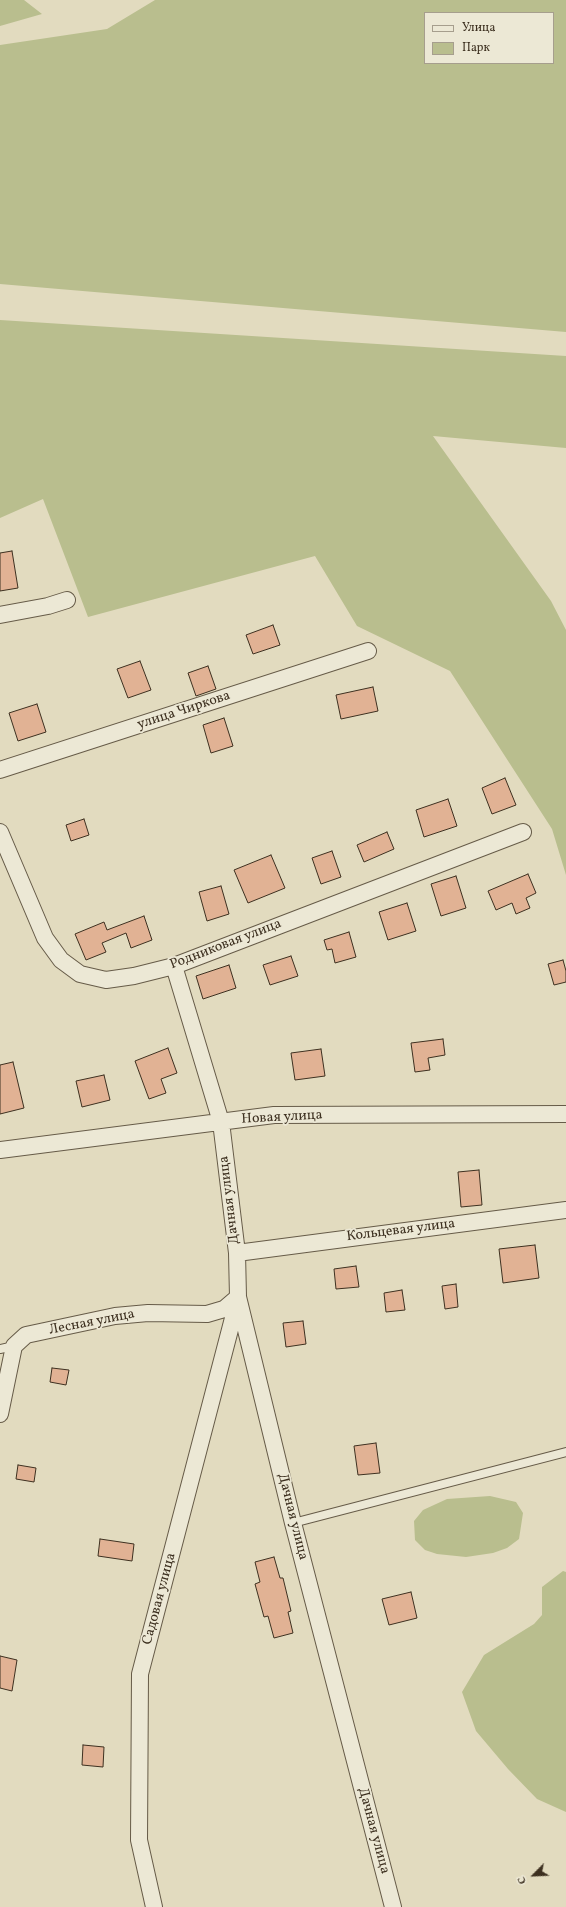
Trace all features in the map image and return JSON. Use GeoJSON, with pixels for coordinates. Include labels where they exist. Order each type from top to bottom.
{"type":"FeatureCollection","features":[{"type":"Feature","properties":{"kind":"street"},"geometry":{"type":"LineString","coordinates":[[0,615],[48,606],[67,600]]}},
{"type":"Feature","properties":{"kind":"street","name":"улица Чиркова"},"geometry":{"type":"LineString","coordinates":[[0,770],[368,651]]}},
{"type":"Feature","properties":{"kind":"street","name":"Родниковая улица"},"geometry":{"type":"LineString","coordinates":[[0,832],[46,938],[61,960],[80,974],[106,980],[134,976],[174,966],[523,832]]}},
{"type":"Feature","properties":{"kind":"street","name":"Дачная улица"},"geometry":{"type":"LineString","coordinates":[[174,966],[220,1122],[236,1253],[238,1297],[293,1523],[393,1907]]}},
{"type":"Feature","properties":{"kind":"street","name":"Новая улица"},"geometry":{"type":"LineString","coordinates":[[0,1150],[274,1115],[566,1114]]}},
{"type":"Feature","properties":{"kind":"street","name":"Кольцевая улица"},"geometry":{"type":"LineString","coordinates":[[236,1253],[566,1210]]}},
{"type":"Feature","properties":{"kind":"street","name":"Лесная улица"},"geometry":{"type":"LineString","coordinates":[[0,1414],[7,1347],[26,1335],[115,1316],[148,1313],[207,1314],[224,1309],[238,1297]]}},
{"type":"Feature","properties":{"kind":"street","name":"Садовая улица"},"geometry":{"type":"LineString","coordinates":[[154,1907],[139,1840],[140,1674],[238,1297]]}},
{"type":"Feature","properties":{"kind":"lane"},"geometry":{"type":"LineString","coordinates":[[293,1523],[566,1452]]}},
{"type":"Feature","properties":{"kind":"green space"},"geometry":{"type":"Polygon","coordinates":[[[0,0],[24,0],[42,14],[0,26],[0,0]]]}},
{"type":"Feature","properties":{"kind":"green space"},"geometry":{"type":"Polygon","coordinates":[[[155,0],[566,0],[566,332],[0,284],[0,45],[107,29],[155,0]]]}},
{"type":"Feature","properties":{"kind":"green space"},"geometry":{"type":"Polygon","coordinates":[[[0,320],[566,356],[566,448],[433,436],[551,601],[566,630],[566,875],[552,829],[450,671],[357,626],[315,556],[88,617],[43,499],[0,518],[0,320]]]}},
{"type":"Feature","properties":{"kind":"green space"},"geometry":{"type":"Polygon","coordinates":[[[490,1496],[516,1502],[523,1513],[519,1539],[507,1548],[493,1553],[466,1557],[437,1554],[425,1550],[415,1540],[414,1521],[423,1510],[447,1499],[490,1496]]]}},
{"type":"Feature","properties":{"kind":"green space"},"geometry":{"type":"Polygon","coordinates":[[[563,1571],[566,1572],[566,1812],[537,1799],[508,1769],[476,1731],[462,1692],[484,1655],[534,1624],[542,1615],[542,1587],[563,1571]]]}},
{"type":"Feature","properties":{"kind":"building"},"geometry":{"type":"Polygon","coordinates":[[[12,551],[18,588],[0,591],[0,553],[12,551]]]}},
{"type":"Feature","properties":{"kind":"building"},"geometry":{"type":"Polygon","coordinates":[[[273,625],[280,645],[253,654],[246,635],[273,625]]]}},
{"type":"Feature","properties":{"kind":"building"},"geometry":{"type":"Polygon","coordinates":[[[140,661],[151,690],[128,698],[117,669],[140,661]]]}},
{"type":"Feature","properties":{"kind":"building"},"geometry":{"type":"Polygon","coordinates":[[[208,666],[216,689],[196,696],[188,673],[208,666]]]}},
{"type":"Feature","properties":{"kind":"building"},"geometry":{"type":"Polygon","coordinates":[[[373,687],[378,711],[341,719],[336,695],[373,687]]]}},
{"type":"Feature","properties":{"kind":"building"},"geometry":{"type":"Polygon","coordinates":[[[37,704],[46,732],[18,741],[9,713],[37,704]]]}},
{"type":"Feature","properties":{"kind":"building"},"geometry":{"type":"Polygon","coordinates":[[[224,718],[233,746],[211,753],[203,725],[224,718]]]}},
{"type":"Feature","properties":{"kind":"building"},"geometry":{"type":"Polygon","coordinates":[[[505,778],[516,805],[492,814],[482,788],[505,778]]]}},
{"type":"Feature","properties":{"kind":"building"},"geometry":{"type":"Polygon","coordinates":[[[448,799],[457,826],[424,837],[416,810],[448,799]]]}},
{"type":"Feature","properties":{"kind":"building"},"geometry":{"type":"Polygon","coordinates":[[[84,819],[89,835],[71,841],[66,825],[84,819]]]}},
{"type":"Feature","properties":{"kind":"building"},"geometry":{"type":"Polygon","coordinates":[[[387,832],[394,849],[364,862],[357,845],[387,832]]]}},
{"type":"Feature","properties":{"kind":"building"},"geometry":{"type":"Polygon","coordinates":[[[332,851],[341,877],[321,884],[312,858],[332,851]]]}},
{"type":"Feature","properties":{"kind":"building"},"geometry":{"type":"Polygon","coordinates":[[[271,855],[285,888],[248,903],[234,870],[271,855]]]}},
{"type":"Feature","properties":{"kind":"building"},"geometry":{"type":"Polygon","coordinates":[[[528,874],[536,893],[526,898],[530,908],[516,914],[512,903],[496,910],[488,891],[528,874]]]}},
{"type":"Feature","properties":{"kind":"building"},"geometry":{"type":"Polygon","coordinates":[[[456,876],[466,908],[441,916],[431,884],[456,876]]]}},
{"type":"Feature","properties":{"kind":"building"},"geometry":{"type":"Polygon","coordinates":[[[221,886],[229,914],[207,921],[199,892],[221,886]]]}},
{"type":"Feature","properties":{"kind":"building"},"geometry":{"type":"Polygon","coordinates":[[[407,903],[416,931],[388,940],[379,912],[407,903]]]}},
{"type":"Feature","properties":{"kind":"building"},"geometry":{"type":"Polygon","coordinates":[[[144,916],[152,940],[131,948],[126,933],[102,943],[106,952],[86,960],[75,934],[104,922],[107,930],[144,916]]]}},
{"type":"Feature","properties":{"kind":"building"},"geometry":{"type":"Polygon","coordinates":[[[349,932],[356,957],[335,963],[332,949],[327,950],[324,940],[349,932]]]}},
{"type":"Feature","properties":{"kind":"building"},"geometry":{"type":"Polygon","coordinates":[[[291,956],[298,976],[270,985],[263,965],[291,956]]]}},
{"type":"Feature","properties":{"kind":"building"},"geometry":{"type":"Polygon","coordinates":[[[563,960],[566,971],[566,982],[554,985],[548,964],[563,960]]]}},
{"type":"Feature","properties":{"kind":"building"},"geometry":{"type":"Polygon","coordinates":[[[229,965],[236,988],[203,999],[196,976],[229,965]]]}},
{"type":"Feature","properties":{"kind":"building"},"geometry":{"type":"Polygon","coordinates":[[[443,1039],[445,1055],[428,1058],[430,1070],[415,1072],[411,1043],[443,1039]]]}},
{"type":"Feature","properties":{"kind":"building"},"geometry":{"type":"Polygon","coordinates":[[[168,1048],[177,1073],[161,1079],[166,1093],[149,1099],[135,1061],[168,1048]]]}},
{"type":"Feature","properties":{"kind":"building"},"geometry":{"type":"Polygon","coordinates":[[[321,1049],[325,1076],[295,1080],[291,1053],[321,1049]]]}},
{"type":"Feature","properties":{"kind":"building"},"geometry":{"type":"Polygon","coordinates":[[[13,1062],[24,1108],[0,1114],[0,1065],[13,1062]]]}},
{"type":"Feature","properties":{"kind":"building"},"geometry":{"type":"Polygon","coordinates":[[[104,1075],[110,1100],[82,1107],[76,1081],[104,1075]]]}},
{"type":"Feature","properties":{"kind":"building"},"geometry":{"type":"Polygon","coordinates":[[[479,1170],[482,1205],[461,1207],[458,1172],[479,1170]]]}},
{"type":"Feature","properties":{"kind":"building"},"geometry":{"type":"Polygon","coordinates":[[[535,1245],[539,1278],[503,1283],[499,1249],[535,1245]]]}},
{"type":"Feature","properties":{"kind":"building"},"geometry":{"type":"Polygon","coordinates":[[[356,1266],[359,1287],[336,1289],[334,1269],[356,1266]]]}},
{"type":"Feature","properties":{"kind":"building"},"geometry":{"type":"Polygon","coordinates":[[[456,1284],[458,1307],[445,1309],[442,1286],[456,1284]]]}},
{"type":"Feature","properties":{"kind":"building"},"geometry":{"type":"Polygon","coordinates":[[[402,1290],[405,1310],[386,1312],[384,1293],[402,1290]]]}},
{"type":"Feature","properties":{"kind":"building"},"geometry":{"type":"Polygon","coordinates":[[[303,1321],[306,1344],[286,1347],[283,1323],[303,1321]]]}},
{"type":"Feature","properties":{"kind":"building"},"geometry":{"type":"Polygon","coordinates":[[[52,1368],[69,1370],[66,1385],[50,1382],[52,1368]]]}},
{"type":"Feature","properties":{"kind":"building"},"geometry":{"type":"Polygon","coordinates":[[[376,1443],[380,1473],[358,1475],[354,1446],[376,1443]]]}},
{"type":"Feature","properties":{"kind":"building"},"geometry":{"type":"Polygon","coordinates":[[[18,1465],[36,1468],[34,1482],[16,1479],[18,1465]]]}},
{"type":"Feature","properties":{"kind":"building"},"geometry":{"type":"Polygon","coordinates":[[[100,1539],[134,1544],[132,1561],[98,1556],[100,1539]]]}},
{"type":"Feature","properties":{"kind":"building"},"geometry":{"type":"Polygon","coordinates":[[[274,1557],[280,1578],[283,1578],[291,1611],[288,1612],[293,1633],[274,1638],[268,1616],[264,1617],[255,1584],[260,1582],[255,1562],[274,1557]]]}},
{"type":"Feature","properties":{"kind":"building"},"geometry":{"type":"Polygon","coordinates":[[[411,1592],[417,1618],[389,1625],[382,1599],[411,1592]]]}},
{"type":"Feature","properties":{"kind":"building"},"geometry":{"type":"Polygon","coordinates":[[[0,1656],[17,1660],[12,1691],[0,1688],[0,1656]]]}},
{"type":"Feature","properties":{"kind":"building"},"geometry":{"type":"Polygon","coordinates":[[[83,1745],[104,1747],[103,1767],[82,1765],[83,1745]]]}}]}
